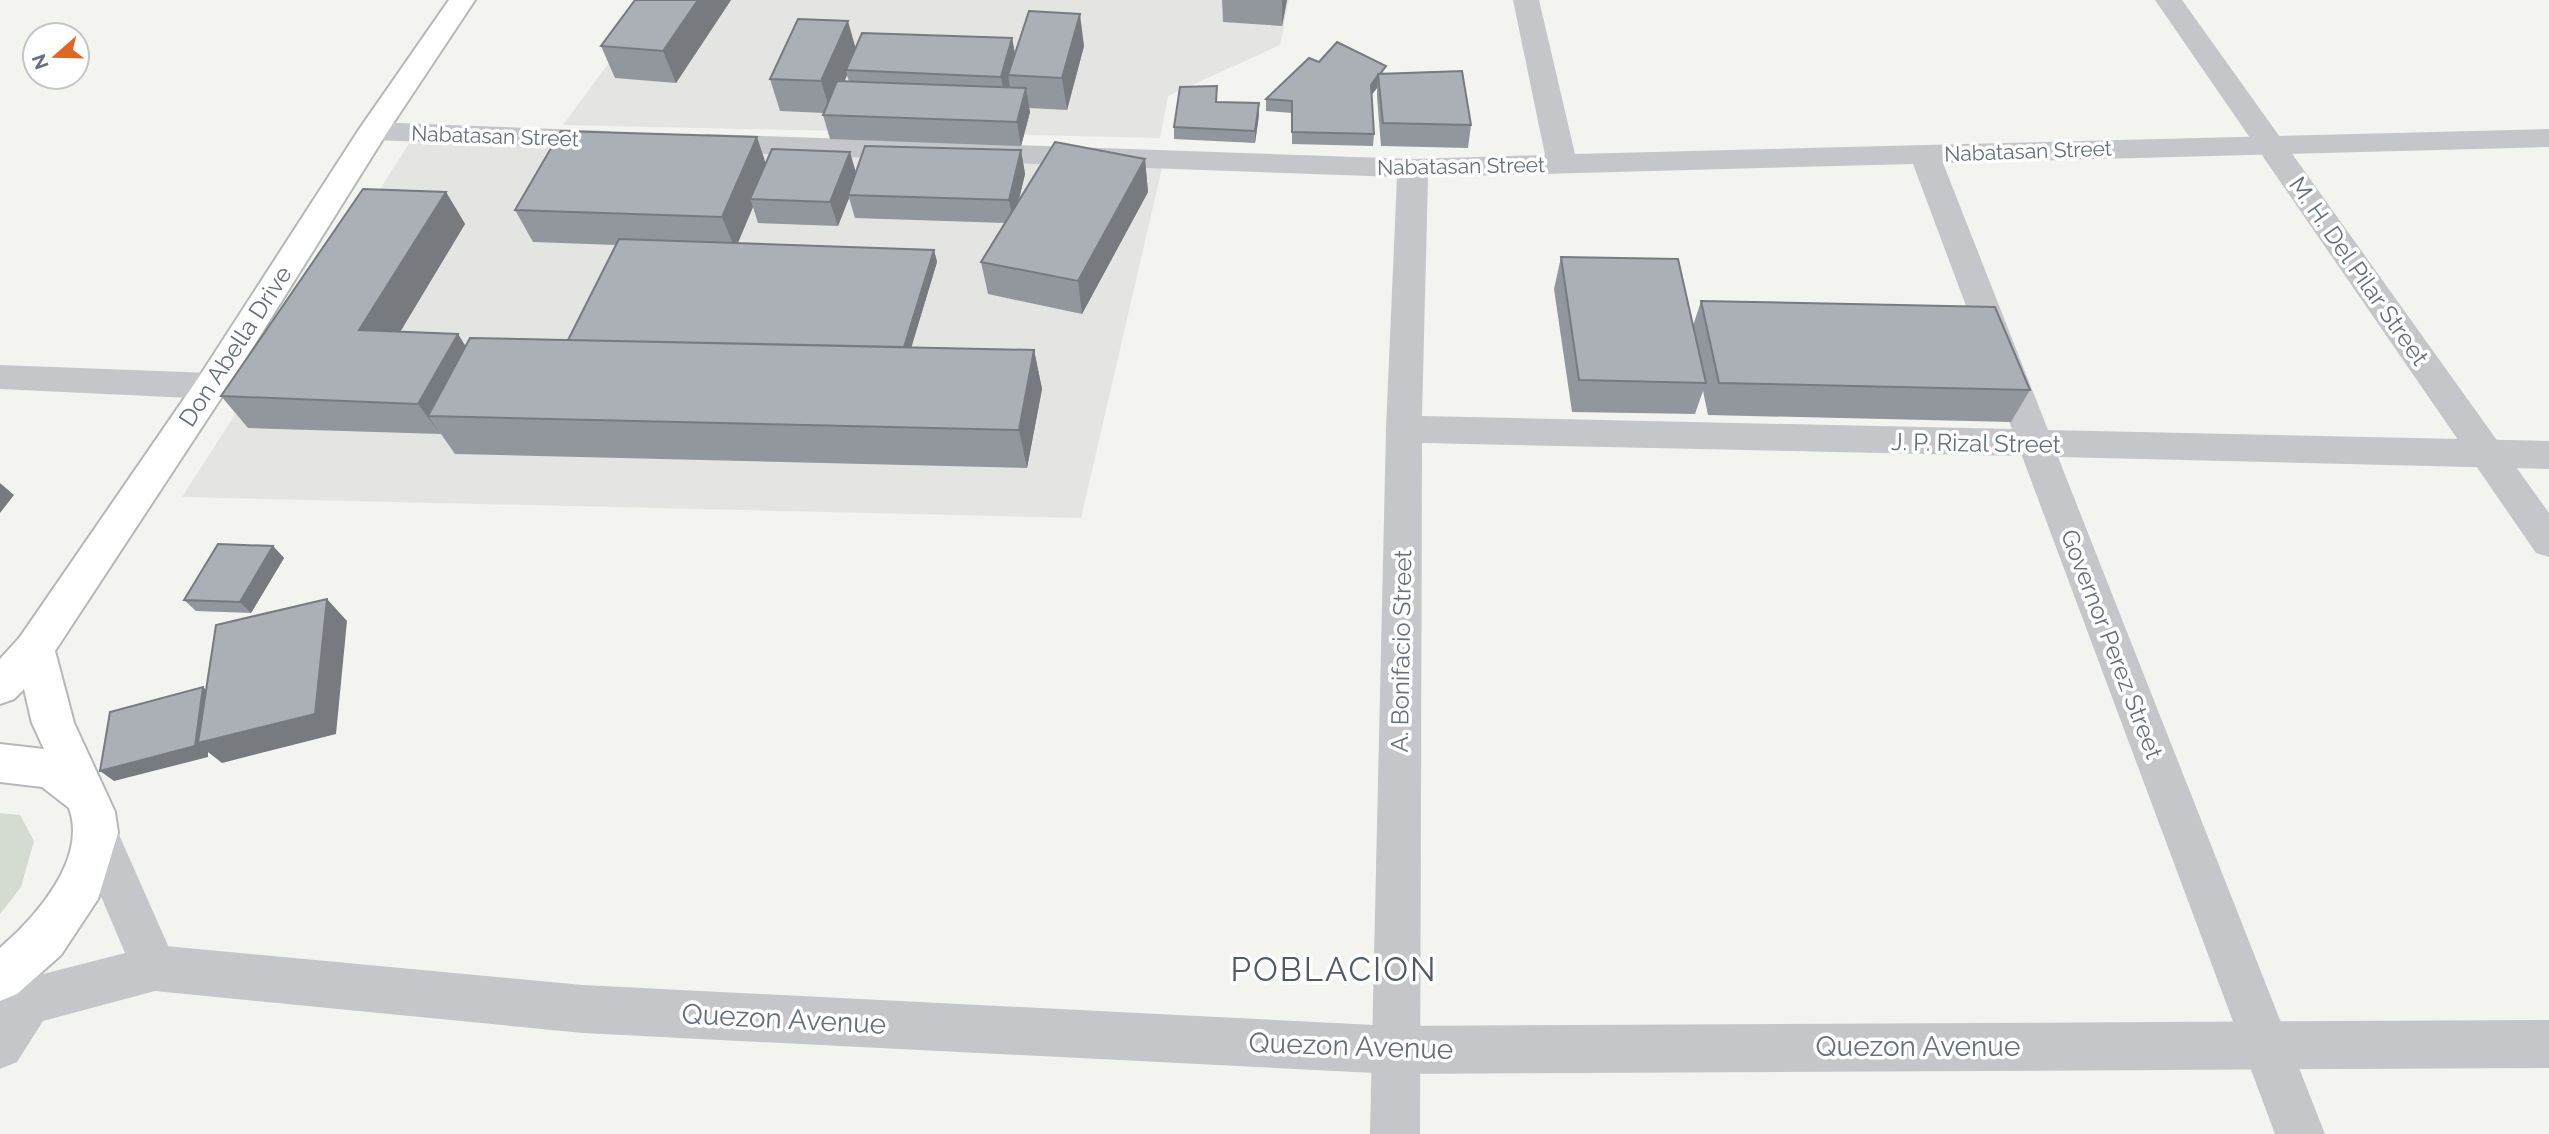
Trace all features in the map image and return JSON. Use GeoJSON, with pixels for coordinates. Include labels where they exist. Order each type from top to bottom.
{"type":"FeatureCollection","features":[{"type":"Feature","properties":{"kind":"main road","name":"Don Abella Drive"},"geometry":{"type":"LineString","coordinates":[[0,687],[34,649],[211,386],[373,131],[462,0]]}},
{"type":"Feature","properties":{"kind":"main road"},"geometry":{"type":"LineString","coordinates":[[9,997],[82,884],[90,814],[53,723],[34,649]]}},
{"type":"Feature","properties":{"kind":"main road"},"geometry":{"type":"LineString","coordinates":[[0,763],[51,769],[90,814]]}},
{"type":"Feature","properties":{"kind":"street"},"geometry":{"type":"LineString","coordinates":[[1526,0],[1562,164]]}},
{"type":"Feature","properties":{"kind":"street","name":"M. H. Del Pilar Street"},"geometry":{"type":"LineString","coordinates":[[2168,0],[2549,542]]}},
{"type":"Feature","properties":{"kind":"street","name":"Nabatasan Street"},"geometry":{"type":"LineString","coordinates":[[373,131],[636,141]]}},
{"type":"Feature","properties":{"kind":"street","name":"Nabatasan Street"},"geometry":{"type":"LineString","coordinates":[[678,142],[1413,168],[2549,138]]}},
{"type":"Feature","properties":{"kind":"street","name":"Governor Perez Street"},"geometry":{"type":"LineString","coordinates":[[1924,154],[2300,1134]]}},
{"type":"Feature","properties":{"kind":"street","name":"A. Bonifacio Street"},"geometry":{"type":"LineString","coordinates":[[1395,1134],[1404,429],[1413,168]]}},
{"type":"Feature","properties":{"kind":"street"},"geometry":{"type":"LineString","coordinates":[[0,377],[211,386]]}},
{"type":"Feature","properties":{"kind":"street","name":"J. P. Rizal Street"},"geometry":{"type":"LineString","coordinates":[[1404,429],[2549,455]]}},
{"type":"Feature","properties":{"kind":"street"},"geometry":{"type":"LineString","coordinates":[[90,814],[155,968]]}},
{"type":"Feature","properties":{"kind":"street","name":"Quezon Avenue"},"geometry":{"type":"LineString","coordinates":[[9,997],[155,968],[583,1009],[1395,1050],[2549,1044]]}},
{"type":"Feature","properties":{"kind":"street"},"geometry":{"type":"LineString","coordinates":[[0,1045],[9,997]]}},
{"type":"Feature","properties":{"kind":"shaded area"},"geometry":{"type":"Polygon","coordinates":[[[655,0],[1289,0],[1280,45],[1168,96],[1160,138],[563,125],[655,0]]]}},
{"type":"Feature","properties":{"kind":"shaded area"},"geometry":{"type":"Polygon","coordinates":[[[412,139],[1162,168],[1081,518],[182,497],[412,139]]]}},
{"type":"Feature","properties":{"kind":"shaded area"},"geometry":{"type":"Polygon","coordinates":[[[0,813],[20,815],[34,841],[21,887],[0,914],[0,813]]]}},
{"type":"Feature","properties":{"kind":"building"},"geometry":{"type":"Polygon","coordinates":[[[635,0],[698,0],[663,51],[601,46],[635,0]]]}},
{"type":"Feature","properties":{"kind":"building"},"geometry":{"type":"Polygon","coordinates":[[[1029,11],[1080,14],[1062,78],[1008,75],[1029,11]]]}},
{"type":"Feature","properties":{"kind":"building"},"geometry":{"type":"Polygon","coordinates":[[[798,19],[848,21],[821,81],[770,79],[798,19]]]}},
{"type":"Feature","properties":{"kind":"building"},"geometry":{"type":"Polygon","coordinates":[[[862,33],[1012,38],[1001,77],[846,70],[862,33]]]}},
{"type":"Feature","properties":{"kind":"building"},"geometry":{"type":"Polygon","coordinates":[[[1337,42],[1386,66],[1371,85],[1374,134],[1292,132],[1292,101],[1266,99],[1309,58],[1319,62],[1337,42]]]}},
{"type":"Feature","properties":{"kind":"building"},"geometry":{"type":"Polygon","coordinates":[[[1462,71],[1471,125],[1383,123],[1378,74],[1462,71]]]}},
{"type":"Feature","properties":{"kind":"building"},"geometry":{"type":"Polygon","coordinates":[[[837,81],[1026,88],[1017,122],[823,115],[837,81]]]}},
{"type":"Feature","properties":{"kind":"building"},"geometry":{"type":"Polygon","coordinates":[[[1217,86],[1216,102],[1259,103],[1255,131],[1174,127],[1180,87],[1217,86]]]}},
{"type":"Feature","properties":{"kind":"building"},"geometry":{"type":"Polygon","coordinates":[[[561,131],[757,137],[722,217],[515,210],[561,131]]]}},
{"type":"Feature","properties":{"kind":"building"},"geometry":{"type":"Polygon","coordinates":[[[1055,142],[1145,159],[1078,281],[981,262],[1055,142]]]}},
{"type":"Feature","properties":{"kind":"building"},"geometry":{"type":"Polygon","coordinates":[[[865,146],[1021,150],[1009,200],[848,195],[865,146]]]}},
{"type":"Feature","properties":{"kind":"building"},"geometry":{"type":"Polygon","coordinates":[[[772,149],[850,152],[830,202],[750,199],[772,149]]]}},
{"type":"Feature","properties":{"kind":"building"},"geometry":{"type":"Polygon","coordinates":[[[363,189],[446,192],[359,330],[458,334],[418,404],[221,396],[363,189]]]}},
{"type":"Feature","properties":{"kind":"building"},"geometry":{"type":"Polygon","coordinates":[[[619,239],[934,250],[904,347],[568,340],[619,239]]]}},
{"type":"Feature","properties":{"kind":"building"},"geometry":{"type":"Polygon","coordinates":[[[1561,257],[1678,259],[1706,383],[1579,380],[1561,257]]]}},
{"type":"Feature","properties":{"kind":"building"},"geometry":{"type":"Polygon","coordinates":[[[1701,301],[1995,307],[2030,390],[1719,383],[1701,301]]]}},
{"type":"Feature","properties":{"kind":"building"},"geometry":{"type":"Polygon","coordinates":[[[470,338],[1034,350],[1019,430],[428,416],[470,338]]]}},
{"type":"Feature","properties":{"kind":"building"},"geometry":{"type":"Polygon","coordinates":[[[218,544],[273,546],[240,602],[184,600],[218,544]]]}},
{"type":"Feature","properties":{"kind":"building"},"geometry":{"type":"Polygon","coordinates":[[[327,599],[315,714],[198,743],[216,625],[327,599]]]}},
{"type":"Feature","properties":{"kind":"building"},"geometry":{"type":"Polygon","coordinates":[[[203,687],[195,746],[100,771],[110,712],[203,687]]]}},
{"type":"Feature","properties":{"kind":"district","name":"POBLACION"},"geometry":{"type":"Point","coordinates":[1334,969]}}]}
